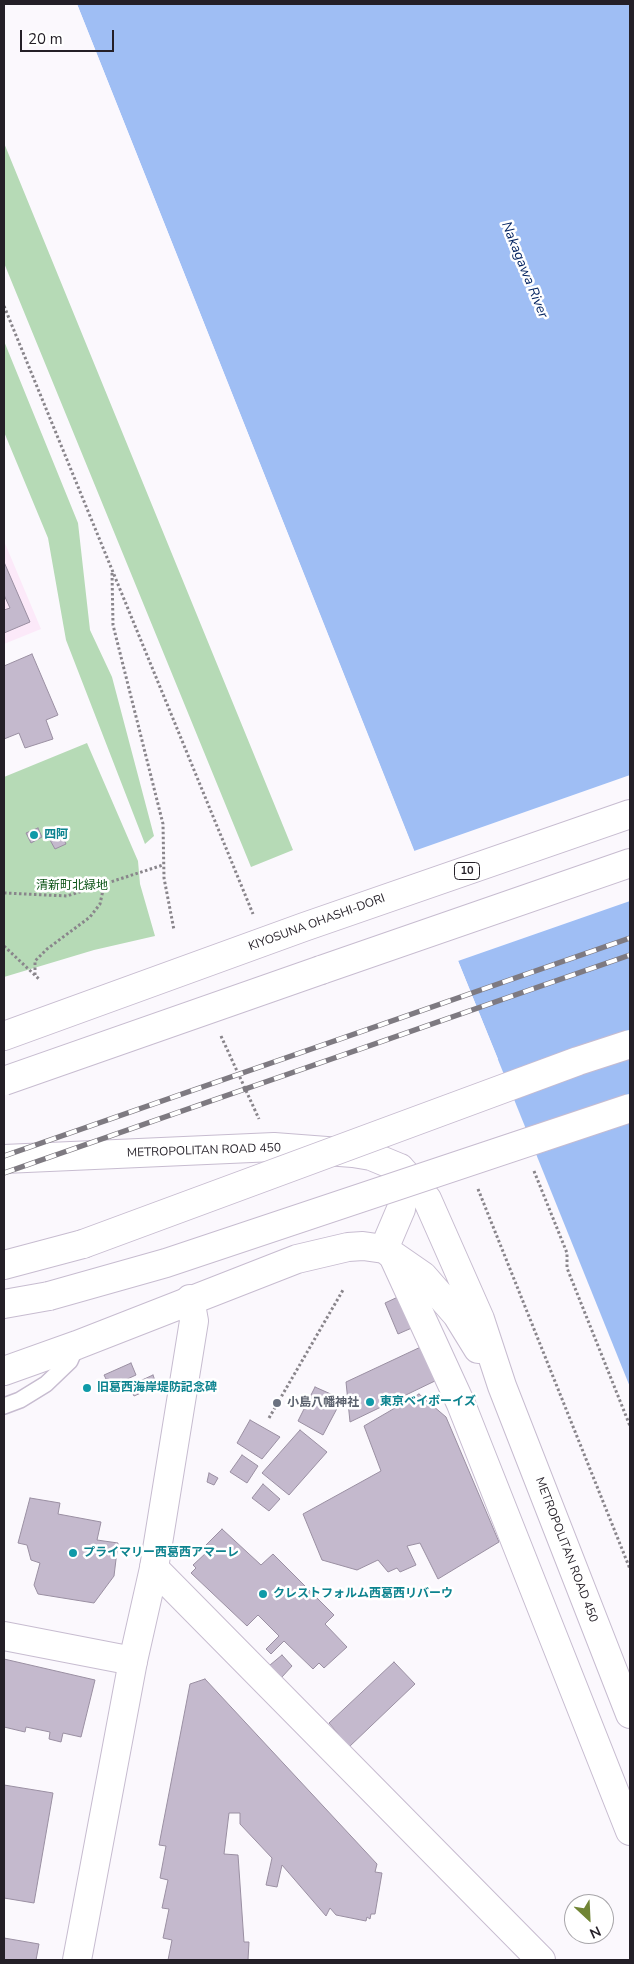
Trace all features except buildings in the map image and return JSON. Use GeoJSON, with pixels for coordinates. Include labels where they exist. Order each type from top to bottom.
{"type":"FeatureCollection","features":[{"type":"Feature","properties":{"kind":"main road","name":"KIYOSUNA OHASHI-DORI"},"geometry":{"type":"LineString","coordinates":[[4,1036],[304,927],[630,814]]}},
{"type":"Feature","properties":{"kind":"main road"},"geometry":{"type":"LineString","coordinates":[[4,1081],[630,863]]}},
{"type":"Feature","properties":{"kind":"main road"},"geometry":{"type":"LineString","coordinates":[[4,1265],[83,1244],[630,1044]]}},
{"type":"Feature","properties":{"kind":"main road"},"geometry":{"type":"LineString","coordinates":[[4,1304],[49,1296],[166,1263],[630,1108]]}},
{"type":"Feature","properties":{"kind":"main road","name":"METROPOLITAN ROAD 450"},"geometry":{"type":"LineString","coordinates":[[4,1159],[274,1147],[353,1152],[371,1156],[400,1168],[427,1200],[480,1319],[502,1386],[630,1714]]}},
{"type":"Feature","properties":{"kind":"main road"},"geometry":{"type":"LineString","coordinates":[[400,1168],[403,1195],[389,1253],[460,1404],[630,1831]]}},
{"type":"Feature","properties":{"kind":"main road","name":"METROPOLITAN ROAD 450"},"geometry":{"type":"LineString","coordinates":[[4,1371],[77,1345],[297,1259],[348,1247],[363,1246],[389,1253],[423,1276],[457,1315],[502,1386]]}},
{"type":"Feature","properties":{"kind":"main road"},"geometry":{"type":"LineString","coordinates":[[77,1960],[133,1661],[154,1568],[194,1321],[190,1300]]}},
{"type":"Feature","properties":{"kind":"main road"},"geometry":{"type":"LineString","coordinates":[[154,1568],[540,1960]]}},
{"type":"Feature","properties":{"kind":"main road"},"geometry":{"type":"LineString","coordinates":[[4,1636],[133,1661]]}},
{"type":"Feature","properties":{"kind":"lane"},"geometry":{"type":"LineString","coordinates":[[4,1406],[20,1400],[46,1384],[70,1361],[77,1345]]}},
{"type":"Feature","properties":{"kind":"path"},"geometry":{"type":"LineString","coordinates":[[4,306],[255,918]]}},
{"type":"Feature","properties":{"kind":"path"},"geometry":{"type":"LineString","coordinates":[[112,570],[113,625],[163,824],[163,865],[174,930]]}},
{"type":"Feature","properties":{"kind":"path"},"geometry":{"type":"LineString","coordinates":[[4,893],[67,896],[163,865]]}},
{"type":"Feature","properties":{"kind":"path"},"geometry":{"type":"LineString","coordinates":[[35,976],[36,961],[47,949],[90,916],[100,904],[103,890],[102,885]]}},
{"type":"Feature","properties":{"kind":"path"},"geometry":{"type":"LineString","coordinates":[[4,946],[40,980]]}},
{"type":"Feature","properties":{"kind":"path"},"geometry":{"type":"LineString","coordinates":[[221,1034],[260,1120]]}},
{"type":"Feature","properties":{"kind":"path"},"geometry":{"type":"LineString","coordinates":[[533,1168],[567,1254],[567,1268],[630,1426]]}},
{"type":"Feature","properties":{"kind":"path"},"geometry":{"type":"LineString","coordinates":[[475,1182],[630,1569]]}},
{"type":"Feature","properties":{"kind":"path"},"geometry":{"type":"LineString","coordinates":[[268,1418],[343,1290]]}},
{"type":"Feature","properties":{"kind":"shaded area"},"geometry":{"type":"Polygon","coordinates":[[[4,541],[41,629],[4,644],[4,541]]]}},
{"type":"Feature","properties":{"kind":"green space"},"geometry":{"type":"Polygon","coordinates":[[[4,143],[293,850],[251,867],[4,263],[4,143]]]}},
{"type":"Feature","properties":{"kind":"green space"},"geometry":{"type":"Polygon","coordinates":[[[4,341],[78,523],[90,630],[112,677],[154,836],[145,844],[66,640],[48,538],[4,432],[4,341]]]}},
{"type":"Feature","properties":{"kind":"green space","name":"清新町北緑地"},"geometry":{"type":"Polygon","coordinates":[[[87,743],[138,861],[140,884],[155,936],[94,950],[4,977],[4,777],[87,743]]]}},
{"type":"Feature","properties":{"kind":"water","name":"Nakagawa River"},"geometry":{"type":"Polygon","coordinates":[[[77,4],[630,4],[630,1387],[457,958],[77,4]]]}},
{"type":"Feature","properties":{"kind":"pier"},"geometry":{"type":"Polygon","coordinates":[[[74,4],[77,4],[414,851],[630,775],[630,901],[458,961],[498,1059],[496,1059],[454,959],[74,4]]]}},
{"type":"Feature","properties":{"kind":"railway"},"geometry":{"type":"LineString","coordinates":[[4,1156],[630,938]]}},
{"type":"Feature","properties":{"kind":"railway"},"geometry":{"type":"LineString","coordinates":[[4,1173],[630,955]]}},
{"type":"Feature","properties":{"kind":"place","name":"四阿"},"geometry":{"type":"Point","coordinates":[34,835]}},
{"type":"Feature","properties":{"kind":"place","name":"旧葛西海岸堤防記念碑"},"geometry":{"type":"Point","coordinates":[87,1388]}},
{"type":"Feature","properties":{"kind":"place","name":"東京ベイボーイズ"},"geometry":{"type":"Point","coordinates":[370,1402]}},
{"type":"Feature","properties":{"kind":"place","name":"小島八幡神社"},"geometry":{"type":"Point","coordinates":[277,1403]}},
{"type":"Feature","properties":{"kind":"place","name":"プライマリー西葛西アマーレ"},"geometry":{"type":"Point","coordinates":[73,1553]}},
{"type":"Feature","properties":{"kind":"place","name":"クレストフォルム西葛西リバーウ"},"geometry":{"type":"Point","coordinates":[263,1594]}}]}
